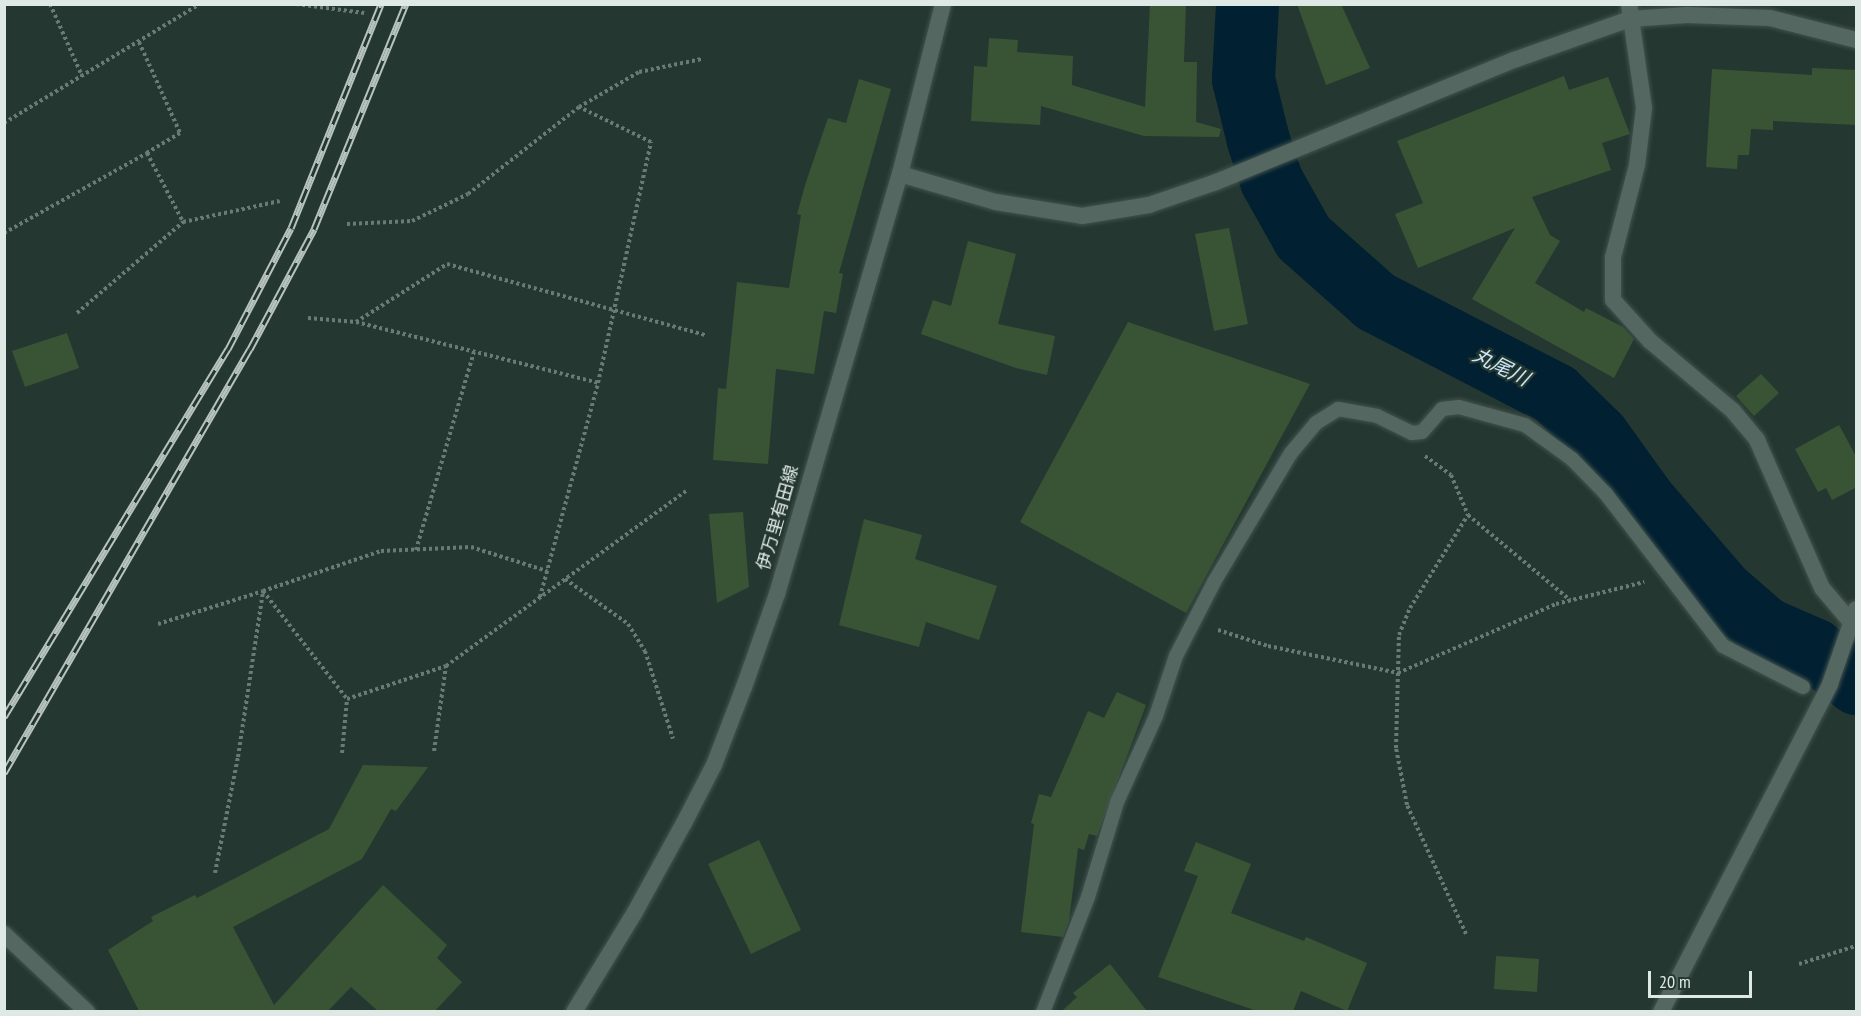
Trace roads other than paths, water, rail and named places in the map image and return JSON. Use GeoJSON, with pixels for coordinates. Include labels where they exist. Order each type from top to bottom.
{"type":"FeatureCollection","features":[{"type":"Feature","properties":{"kind":"street","name":"伊万里有田線"},"geometry":{"type":"LineString","coordinates":[[574,1011],[635,912],[689,813],[714,765],[744,687],[777,594],[900,174],[943,4]]}},
{"type":"Feature","properties":{"kind":"street"},"geometry":{"type":"LineString","coordinates":[[1630,12],[1644,108],[1637,165],[1613,257],[1613,300],[1650,341],[1732,411],[1757,440],[1822,588],[1853,615],[1830,684],[1661,1011]]}},
{"type":"Feature","properties":{"kind":"street"},"geometry":{"type":"LineString","coordinates":[[900,174],[996,202],[1082,216],[1149,205],[1216,182],[1630,12],[1770,18],[1857,40]]}},
{"type":"Feature","properties":{"kind":"street"},"geometry":{"type":"LineString","coordinates":[[4,934],[87,1011]]}},
{"type":"Feature","properties":{"kind":"lane"},"geometry":{"type":"LineString","coordinates":[[1043,1011],[1088,897],[1117,802],[1156,716],[1176,656],[1214,582],[1279,473],[1317,423],[1338,409],[1350,409],[1412,433],[1422,432],[1442,409],[1459,407],[1524,425],[1572,459],[1606,494],[1723,646],[1803,687]]}},
{"type":"Feature","properties":{"kind":"waterway","name":"丸尾川"},"geometry":{"type":"LineString","coordinates":[[1247,4],[1243,79],[1258,140],[1271,180],[1303,237],[1375,301],[1555,394],[1598,436],[1644,500],[1722,591],[1765,628],[1813,649],[1856,683]]}},
{"type":"Feature","properties":{"kind":"railway"},"geometry":{"type":"LineString","coordinates":[[4,717],[228,349],[291,228],[381,4]]}},
{"type":"Feature","properties":{"kind":"railway"},"geometry":{"type":"LineString","coordinates":[[4,773],[250,349],[314,229],[406,4]]}}]}
